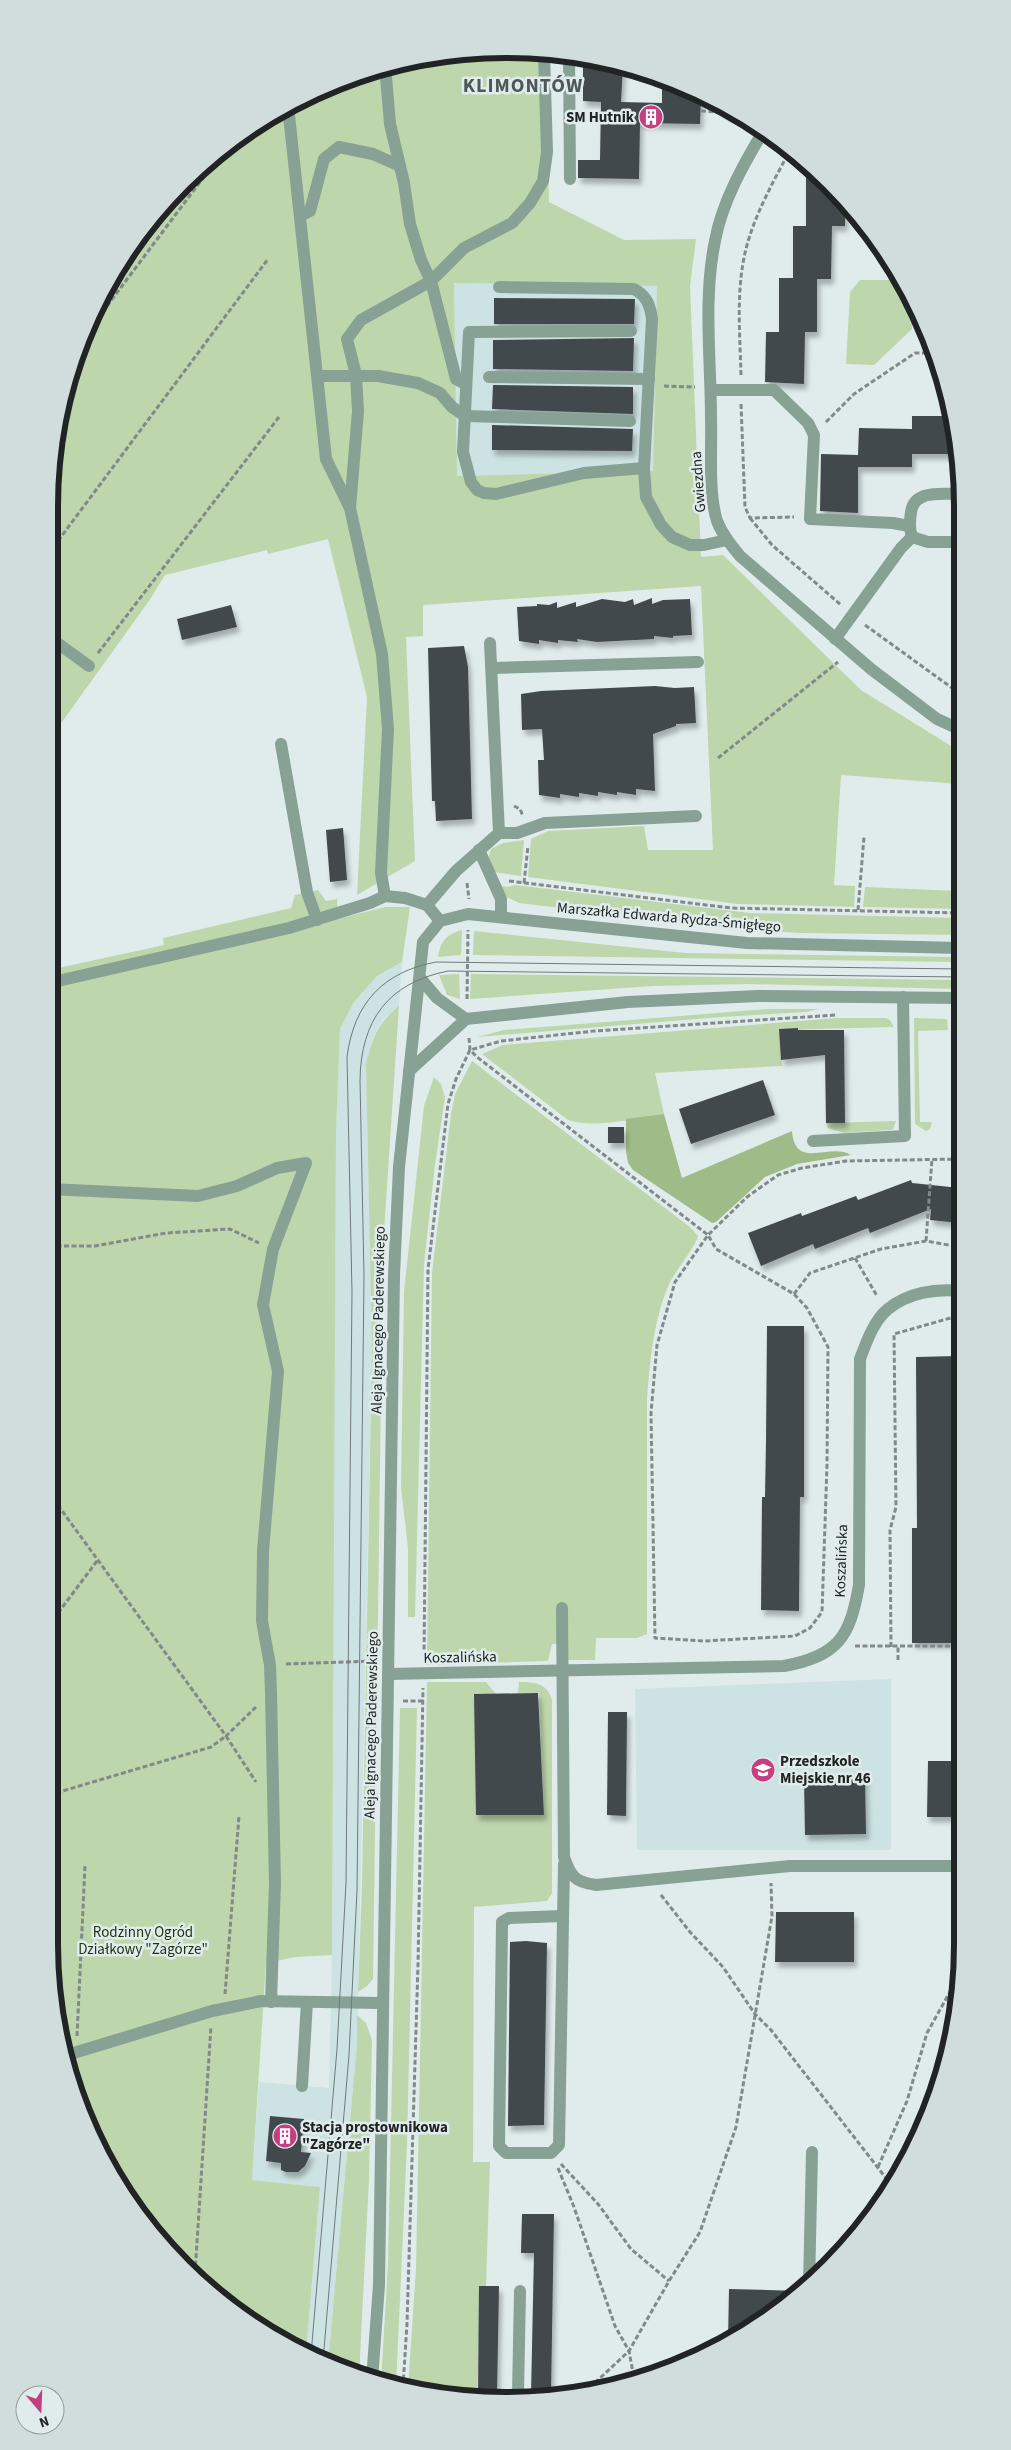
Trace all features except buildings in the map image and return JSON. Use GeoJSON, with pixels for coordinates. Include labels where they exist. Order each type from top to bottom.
{"type":"FeatureCollection","features":[{"type":"Feature","properties":{"kind":"street"},"geometry":{"type":"LineString","coordinates":[[350,508],[358,411],[356,376],[347,339],[361,320],[382,306],[431,281],[464,248],[512,223],[530,203],[543,181],[547,152],[544,59]]}},
{"type":"Feature","properties":{"kind":"street"},"geometry":{"type":"LineString","coordinates":[[569,62],[570,179]]}},
{"type":"Feature","properties":{"kind":"street"},"geometry":{"type":"LineString","coordinates":[[386,74],[390,124],[400,166],[410,224],[421,260],[431,281],[456,379],[466,384]]}},
{"type":"Feature","properties":{"kind":"street"},"geometry":{"type":"LineString","coordinates":[[289,114],[306,287],[318,376],[326,458],[350,508],[383,663],[388,729],[381,873],[384,896]]}},
{"type":"Feature","properties":{"kind":"street","name":"Gwiezdna"},"geometry":{"type":"LineString","coordinates":[[760,137],[727,203],[715,239],[709,280],[712,486],[717,520],[727,540],[740,556],[847,650],[937,719],[954,727]]}},
{"type":"Feature","properties":{"kind":"street"},"geometry":{"type":"LineString","coordinates":[[300,216],[310,211],[324,160],[339,147],[373,154],[400,166]]}},
{"type":"Feature","properties":{"kind":"street"},"geometry":{"type":"LineString","coordinates":[[499,287],[634,289],[642,293],[651,308],[652,319],[644,468],[646,498],[661,525],[672,537],[690,545],[704,545],[727,540]]}},
{"type":"Feature","properties":{"kind":"street"},"geometry":{"type":"LineString","coordinates":[[631,331],[469,332],[463,452],[471,482],[477,490],[484,493],[510,492],[584,473],[644,468]]}},
{"type":"Feature","properties":{"kind":"street"},"geometry":{"type":"LineString","coordinates":[[318,376],[378,376],[418,383],[440,393],[452,407],[465,416],[630,422]]}},
{"type":"Feature","properties":{"kind":"street"},"geometry":{"type":"LineString","coordinates":[[489,377],[649,382]]}},
{"type":"Feature","properties":{"kind":"street"},"geometry":{"type":"LineString","coordinates":[[711,389],[774,390],[808,422],[814,435],[810,518],[892,522],[928,542],[954,542]]}},
{"type":"Feature","properties":{"kind":"street"},"geometry":{"type":"LineString","coordinates":[[835,639],[911,532],[912,506],[920,497],[931,494],[954,494]]}},
{"type":"Feature","properties":{"kind":"street"},"geometry":{"type":"LineString","coordinates":[[58,643],[89,666]]}},
{"type":"Feature","properties":{"kind":"street"},"geometry":{"type":"LineString","coordinates":[[490,644],[499,833]]}},
{"type":"Feature","properties":{"kind":"street"},"geometry":{"type":"LineString","coordinates":[[492,668],[698,662]]}},
{"type":"Feature","properties":{"kind":"street"},"geometry":{"type":"LineString","coordinates":[[281,744],[307,892],[317,920]]}},
{"type":"Feature","properties":{"kind":"street"},"geometry":{"type":"LineString","coordinates":[[427,904],[438,889],[499,833],[517,833],[545,822],[696,816]]}},
{"type":"Feature","properties":{"kind":"street"},"geometry":{"type":"LineString","coordinates":[[479,850],[501,899],[501,917]]}},
{"type":"Feature","properties":{"kind":"street"},"geometry":{"type":"LineString","coordinates":[[58,981],[289,928],[384,896],[405,898],[427,904],[440,921],[423,942],[408,1071]]}},
{"type":"Feature","properties":{"kind":"street","name":"Marszałka Edwarda Rydza-Śmigłego"},"geometry":{"type":"LineString","coordinates":[[440,921],[468,914],[747,943],[954,948]]}},
{"type":"Feature","properties":{"kind":"street"},"geometry":{"type":"LineString","coordinates":[[420,978],[437,998],[466,1019]]}},
{"type":"Feature","properties":{"kind":"street"},"geometry":{"type":"LineString","coordinates":[[408,1071],[466,1019],[628,1002],[758,996],[954,998]]}},
{"type":"Feature","properties":{"kind":"street"},"geometry":{"type":"LineString","coordinates":[[813,1141],[905,1136],[903,997]]}},
{"type":"Feature","properties":{"kind":"street","name":"Aleja Ignacego Paderewskiego"},"geometry":{"type":"LineString","coordinates":[[373,2372],[379,2285],[394,1275],[399,1167],[408,1071]]}},
{"type":"Feature","properties":{"kind":"street"},"geometry":{"type":"LineString","coordinates":[[58,1189],[198,1196],[237,1186],[277,1168],[306,1163],[273,1249],[263,1305],[278,1371],[263,1551],[262,1620],[270,1665],[271,1693],[275,1883],[271,2002]]}},
{"type":"Feature","properties":{"kind":"street","name":"Koszalińska"},"geometry":{"type":"LineString","coordinates":[[388,1674],[563,1672],[784,1666],[822,1656],[841,1639],[854,1613],[859,1585],[860,1359],[870,1335],[886,1310],[910,1297],[940,1289],[954,1290]]}},
{"type":"Feature","properties":{"kind":"street"},"geometry":{"type":"LineString","coordinates":[[562,1608],[564,1857],[559,2145],[551,2153],[506,2153],[499,2146],[502,1922],[509,1918],[562,1916]]}},
{"type":"Feature","properties":{"kind":"street"},"geometry":{"type":"LineString","coordinates":[[564,1857],[570,1874],[583,1883],[596,1885],[770,1867],[954,1866]]}},
{"type":"Feature","properties":{"kind":"street"},"geometry":{"type":"LineString","coordinates":[[71,2054],[218,2010],[271,2002],[382,2003]]}},
{"type":"Feature","properties":{"kind":"street"},"geometry":{"type":"LineString","coordinates":[[302,2086],[307,2002]]}},
{"type":"Feature","properties":{"kind":"street"},"geometry":{"type":"LineString","coordinates":[[809,2273],[812,2152]]}},
{"type":"Feature","properties":{"kind":"street"},"geometry":{"type":"LineString","coordinates":[[518,2392],[520,2290]]}},
{"type":"Feature","properties":{"kind":"path"},"geometry":{"type":"LineString","coordinates":[[701,111],[719,112]]}},
{"type":"Feature","properties":{"kind":"path"},"geometry":{"type":"LineString","coordinates":[[787,157],[769,189],[745,253],[740,296],[741,390],[745,507],[750,518],[794,518]]}},
{"type":"Feature","properties":{"kind":"path"},"geometry":{"type":"LineString","coordinates":[[101,314],[209,170]]}},
{"type":"Feature","properties":{"kind":"path"},"geometry":{"type":"LineString","coordinates":[[58,541],[268,259]]}},
{"type":"Feature","properties":{"kind":"path"},"geometry":{"type":"LineString","coordinates":[[814,435],[854,394],[915,354],[927,353]]}},
{"type":"Feature","properties":{"kind":"path"},"geometry":{"type":"LineString","coordinates":[[649,382],[711,389]]}},
{"type":"Feature","properties":{"kind":"path"},"geometry":{"type":"LineString","coordinates":[[89,666],[279,417]]}},
{"type":"Feature","properties":{"kind":"path"},"geometry":{"type":"LineString","coordinates":[[718,758],[837,663],[847,650]]}},
{"type":"Feature","properties":{"kind":"path"},"geometry":{"type":"LineString","coordinates":[[858,910],[864,838]]}},
{"type":"Feature","properties":{"kind":"path"},"geometry":{"type":"LineString","coordinates":[[403,2380],[407,2323],[417,2005],[428,1269],[448,1104],[456,1079],[470,1050],[466,1019],[467,882],[490,878],[732,908],[954,913]]}},
{"type":"Feature","properties":{"kind":"path"},"geometry":{"type":"LineString","coordinates":[[470,1050],[501,1041],[594,1031],[837,1015]]}},
{"type":"Feature","properties":{"kind":"path"},"geometry":{"type":"LineString","coordinates":[[470,1050],[708,1235],[716,1249],[794,1294],[807,1308],[828,1347],[828,1465],[822,1612],[810,1628],[795,1636],[704,1641],[655,1638],[651,1413],[657,1345],[675,1282],[708,1235],[747,1197],[778,1175],[802,1168],[846,1161],[954,1159]]}},
{"type":"Feature","properties":{"kind":"path"},"geometry":{"type":"LineString","coordinates":[[926,1241],[932,1159]]}},
{"type":"Feature","properties":{"kind":"path"},"geometry":{"type":"LineString","coordinates":[[58,1246],[95,1246],[166,1233],[230,1229],[273,1249]]}},
{"type":"Feature","properties":{"kind":"path"},"geometry":{"type":"LineString","coordinates":[[794,1294],[810,1273],[880,1249],[926,1241],[954,1246]]}},
{"type":"Feature","properties":{"kind":"path"},"geometry":{"type":"LineString","coordinates":[[891,1647],[890,1530],[896,1507],[894,1334],[954,1317]]}},
{"type":"Feature","properties":{"kind":"path"},"geometry":{"type":"LineString","coordinates":[[58,1506],[226,1736],[272,1805]]}},
{"type":"Feature","properties":{"kind":"path"},"geometry":{"type":"LineString","coordinates":[[58,1613],[97,1561]]}},
{"type":"Feature","properties":{"kind":"path"},"geometry":{"type":"LineString","coordinates":[[871,1647],[954,1647]]}},
{"type":"Feature","properties":{"kind":"path"},"geometry":{"type":"LineString","coordinates":[[898,1647],[898,1660]]}},
{"type":"Feature","properties":{"kind":"path"},"geometry":{"type":"LineString","coordinates":[[270,1665],[372,1661],[372,1671]]}},
{"type":"Feature","properties":{"kind":"path"},"geometry":{"type":"LineString","coordinates":[[58,1792],[211,1747],[226,1736],[271,1693]]}},
{"type":"Feature","properties":{"kind":"path"},"geometry":{"type":"LineString","coordinates":[[388,1700],[423,1701]]}},
{"type":"Feature","properties":{"kind":"path"},"geometry":{"type":"LineString","coordinates":[[196,2267],[218,2010],[238,1816]]}},
{"type":"Feature","properties":{"kind":"path"},"geometry":{"type":"LineString","coordinates":[[71,2052],[85,1866]]}},
{"type":"Feature","properties":{"kind":"path"},"geometry":{"type":"LineString","coordinates":[[594,2384],[629,2351],[669,2281],[700,2232],[736,2128],[772,1916],[770,1867]]}},
{"type":"Feature","properties":{"kind":"path"},"geometry":{"type":"LineString","coordinates":[[647,1880],[690,1932],[723,1967],[755,2014],[771,2030],[887,2179]]}},
{"type":"Feature","properties":{"kind":"path"},"geometry":{"type":"LineString","coordinates":[[878,2167],[907,2101],[927,2032],[951,1989]]}},
{"type":"Feature","properties":{"kind":"path"},"geometry":{"type":"LineString","coordinates":[[551,2153],[598,2204],[631,2249],[669,2281]]}},
{"type":"Feature","properties":{"kind":"path"},"geometry":{"type":"LineString","coordinates":[[551,2153],[574,2207],[616,2326],[629,2351],[633,2374]]}},
{"type":"Feature","properties":{"kind":"shaded area"},"geometry":{"type":"Polygon","coordinates":[[[454,283],[657,286],[653,471],[457,476],[454,283]]]}},
{"type":"Feature","properties":{"kind":"shaded area"},"geometry":{"type":"Polygon","coordinates":[[[402,962],[399,1006],[383,1019],[373,1037],[366,1064],[372,1350],[357,2044],[329,2356],[307,2346],[320,2187],[252,2180],[259,2082],[329,2088],[332,1955],[336,1132],[340,1029],[354,1002],[377,976],[402,962]]]}},
{"type":"Feature","properties":{"kind":"shaded area","name":"Przedszkole Miejskie nr 46"},"geometry":{"type":"Polygon","coordinates":[[[891,1679],[891,1850],[637,1850],[635,1689],[891,1679]]]}},
{"type":"Feature","properties":{"kind":"green space"},"geometry":{"type":"Polygon","coordinates":[[[476,58],[545,59],[549,202],[624,240],[696,239],[690,286],[701,557],[723,555],[861,690],[954,748],[954,784],[841,775],[834,885],[855,886],[854,907],[738,904],[528,877],[531,839],[548,831],[644,826],[648,850],[713,850],[701,586],[423,605],[423,636],[406,637],[415,861],[357,895],[367,697],[328,539],[268,554],[267,550],[165,575],[149,601],[58,727],[58,476],[66,418],[81,361],[104,307],[118,281],[150,233],[189,189],[233,150],[282,118],[334,92],[361,81],[390,73],[447,61],[476,58]],[[454,283],[457,476],[653,471],[657,286],[454,283]]]}},
{"type":"Feature","properties":{"kind":"green space"},"geometry":{"type":"Polygon","coordinates":[[[860,280],[892,280],[912,318],[912,329],[874,365],[846,364],[850,292],[860,280]]]}},
{"type":"Feature","properties":{"kind":"green space"},"geometry":{"type":"Polygon","coordinates":[[[524,840],[521,876],[493,872],[489,856],[491,849],[503,843],[524,840]]]}},
{"type":"Feature","properties":{"kind":"green space"},"geometry":{"type":"Polygon","coordinates":[[[515,885],[750,913],[954,918],[954,935],[800,933],[737,929],[519,903],[507,897],[500,886],[508,887],[515,885]]]}},
{"type":"Feature","properties":{"kind":"green space"},"geometry":{"type":"Polygon","coordinates":[[[865,887],[954,891],[954,909],[863,907],[865,887]]]}},
{"type":"Feature","properties":{"kind":"green space","name":"Rodzinny Ogród Działkowy \"Zagórze\""},"geometry":{"type":"Polygon","coordinates":[[[318,890],[326,901],[337,899],[338,919],[385,907],[410,907],[402,962],[377,976],[354,1002],[340,1029],[336,1132],[332,1955],[296,1957],[266,1963],[252,2180],[320,2187],[307,2346],[257,2317],[210,2281],[169,2240],[133,2193],[104,2143],[81,2089],[66,2032],[58,1974],[58,968],[164,945],[163,938],[291,908],[295,895],[318,890]]]}},
{"type":"Feature","properties":{"kind":"green space"},"geometry":{"type":"Polygon","coordinates":[[[462,930],[461,955],[438,957],[440,947],[445,939],[462,930]]]}},
{"type":"Feature","properties":{"kind":"green space"},"geometry":{"type":"Polygon","coordinates":[[[474,931],[685,953],[954,957],[954,962],[473,955],[474,931]]]}},
{"type":"Feature","properties":{"kind":"green space"},"geometry":{"type":"Polygon","coordinates":[[[459,974],[460,999],[447,995],[439,975],[459,974]]]}},
{"type":"Feature","properties":{"kind":"green space"},"geometry":{"type":"Polygon","coordinates":[[[471,974],[954,980],[954,989],[746,984],[653,986],[470,999],[471,974]]]}},
{"type":"Feature","properties":{"kind":"green space"},"geometry":{"type":"Polygon","coordinates":[[[399,1006],[383,1247],[373,1979],[358,1992],[362,1884],[372,1350],[366,1064],[377,1032],[386,1019],[399,1006]]]}},
{"type":"Feature","properties":{"kind":"green space"},"geometry":{"type":"Polygon","coordinates":[[[768,1009],[818,1009],[807,1012],[721,1017],[477,1037],[504,1030],[768,1009]]]}},
{"type":"Feature","properties":{"kind":"green space"},"geometry":{"type":"Polygon","coordinates":[[[837,1018],[886,1018],[890,1020],[894,1027],[780,1030],[782,1066],[655,1073],[664,1114],[616,1122],[590,1123],[568,1120],[482,1054],[503,1045],[837,1018]]]}},
{"type":"Feature","properties":{"kind":"green space"},"geometry":{"type":"Polygon","coordinates":[[[914,1018],[947,1019],[948,1030],[918,1031],[920,1122],[932,1122],[930,1129],[926,1131],[915,1124],[914,1018]]]}},
{"type":"Feature","properties":{"kind":"green space"},"geometry":{"type":"Polygon","coordinates":[[[472,1061],[690,1227],[698,1236],[670,1282],[656,1324],[651,1354],[647,1399],[647,1634],[637,1638],[596,1638],[595,1660],[568,1660],[557,1644],[552,1644],[548,1661],[427,1665],[432,1273],[451,1114],[455,1094],[472,1061]]]}},
{"type":"Feature","properties":{"kind":"green space"},"geometry":{"type":"Polygon","coordinates":[[[434,1077],[441,1084],[445,1097],[424,1264],[415,1617],[408,1617],[408,1548],[401,1487],[404,1292],[424,1106],[434,1077]]]}},
{"type":"Feature","properties":{"kind":"green space"},"geometry":{"type":"Polygon","coordinates":[[[664,1114],[682,1178],[792,1131],[795,1143],[800,1150],[806,1153],[833,1151],[851,1155],[797,1164],[765,1177],[716,1222],[712,1223],[633,1170],[628,1163],[626,1119],[664,1114]]]}},
{"type":"Feature","properties":{"kind":"green space"},"geometry":{"type":"Polygon","coordinates":[[[896,1121],[893,1129],[889,1130],[844,1133],[828,1128],[826,1123],[896,1121]]]}},
{"type":"Feature","properties":{"kind":"green space"},"geometry":{"type":"Polygon","coordinates":[[[427,1682],[486,1682],[496,1694],[475,1694],[477,1815],[544,1814],[539,1693],[518,1693],[519,1682],[530,1682],[544,1687],[552,1700],[552,1893],[547,1901],[474,1907],[473,2162],[490,2162],[486,2286],[481,2286],[477,2392],[447,2389],[408,2382],[416,2269],[427,1682]]]}},
{"type":"Feature","properties":{"kind":"green space"},"geometry":{"type":"Polygon","coordinates":[[[400,1708],[417,1708],[407,2145],[396,2379],[381,2375],[388,2264],[400,1708]]]}},
{"type":"Feature","properties":{"kind":"green space"},"geometry":{"type":"Polygon","coordinates":[[[357,2015],[366,2023],[372,2040],[369,2179],[359,2368],[329,2356],[357,2044],[357,2015]]]}},
{"type":"Feature","properties":{"kind":"tram line"},"geometry":{"type":"LineString","coordinates":[[312,2348],[337,2049],[346,1883],[352,1292],[347,1057],[356,1021],[364,1006],[386,982],[401,973],[436,962],[954,969]]}},
{"type":"Feature","properties":{"kind":"tram line"},"geometry":{"type":"LineString","coordinates":[[324,2353],[349,2055],[357,1890],[364,1276],[360,1080],[366,1039],[372,1022],[394,995],[409,985],[448,971],[954,977]]}},
{"type":"Feature","properties":{"kind":"place","name":"SM Hutnik"},"geometry":{"type":"Point","coordinates":[651,117]}},
{"type":"Feature","properties":{"kind":"place","name":"Przedszkole Miejskie nr 46"},"geometry":{"type":"Point","coordinates":[763,1770]}},
{"type":"Feature","properties":{"kind":"place","name":"Stacja prostownikowa \"Zagórze\""},"geometry":{"type":"Point","coordinates":[285,2136]}},
{"type":"Feature","properties":{"kind":"district","name":"KLIMONTÓW"},"geometry":{"type":"Point","coordinates":[523,85]}}]}
